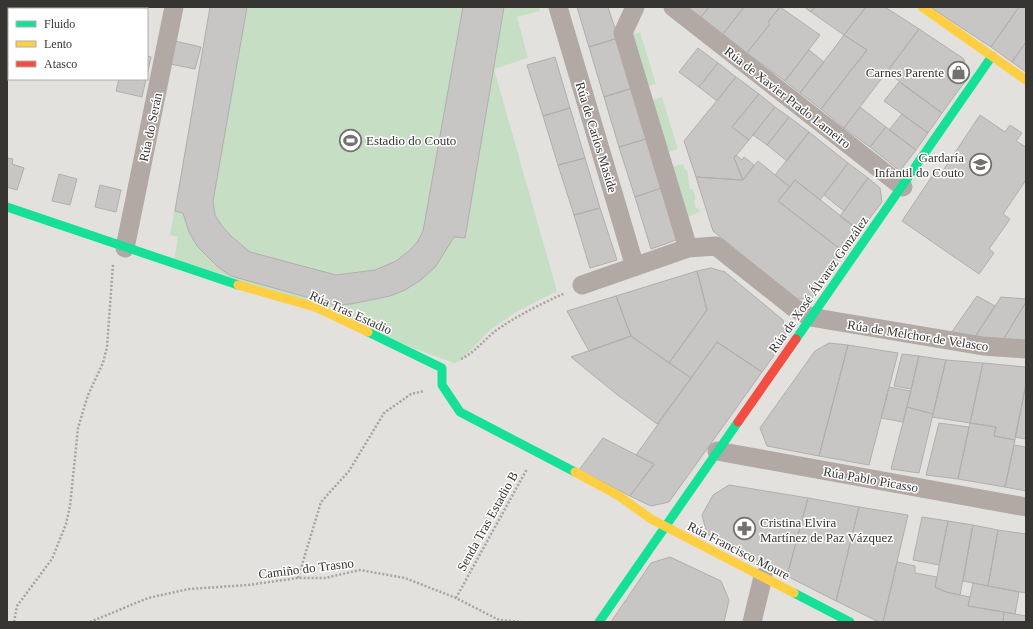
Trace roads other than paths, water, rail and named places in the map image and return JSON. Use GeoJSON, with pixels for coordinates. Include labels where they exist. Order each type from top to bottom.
{"type":"FeatureCollection","features":[{"type":"Feature","properties":{"kind":"street","name":"Rúa do Serán"},"geometry":{"type":"LineString","coordinates":[[119,246],[174,7]]}},
{"type":"Feature","properties":{"kind":"street","name":"Rúa de Carlos Maside"},"geometry":{"type":"LineString","coordinates":[[558,7],[635,267]]}},
{"type":"Feature","properties":{"kind":"street"},"geometry":{"type":"LineString","coordinates":[[635,7],[623,33],[688,248]]}},
{"type":"Feature","properties":{"kind":"street","name":"Rúa de Xavier Prado Lameiro"},"geometry":{"type":"LineString","coordinates":[[673,7],[903,187]]}},
{"type":"Feature","properties":{"kind":"street"},"geometry":{"type":"LineString","coordinates":[[922,7],[1026,80]]}},
{"type":"Feature","properties":{"kind":"street","name":"Rúa de Xosé Álvarez González"},"geometry":{"type":"LineString","coordinates":[[599,622],[810,317],[903,187],[992,56]]}},
{"type":"Feature","properties":{"kind":"street","name":"Rúa Tras Estadio"},"geometry":{"type":"LineString","coordinates":[[7,208],[231,283],[315,307],[442,368],[442,385],[460,412],[535,453],[620,496]]}},
{"type":"Feature","properties":{"kind":"street"},"geometry":{"type":"LineString","coordinates":[[582,285],[688,248],[716,246],[793,307],[810,317]]}},
{"type":"Feature","properties":{"kind":"street","name":"Rúa de Melchor de Velasco"},"geometry":{"type":"LineString","coordinates":[[810,317],[983,346],[1026,349]]}},
{"type":"Feature","properties":{"kind":"street","name":"Rúa Pablo Picasso"},"geometry":{"type":"LineString","coordinates":[[717,451],[1026,507]]}},
{"type":"Feature","properties":{"kind":"street","name":"Rúa Francisco Moure"},"geometry":{"type":"LineString","coordinates":[[620,496],[644,515],[664,526],[850,622]]}},
{"type":"Feature","properties":{"kind":"street"},"geometry":{"type":"LineString","coordinates":[[752,622],[763,577]]}},
{"type":"Feature","properties":{"kind":"place","name":"Carnes Parente"},"geometry":{"type":"Point","coordinates":[959,72]}},
{"type":"Feature","properties":{"kind":"place","name":"Estadio do Couto"},"geometry":{"type":"Point","coordinates":[350,140]}},
{"type":"Feature","properties":{"kind":"place","name":"Gardaría Infantil do Couto"},"geometry":{"type":"Point","coordinates":[980,164]}},
{"type":"Feature","properties":{"kind":"place","name":"Cristina Elvira Martínez de Paz Vázquez"},"geometry":{"type":"Point","coordinates":[745,529]}}]}
